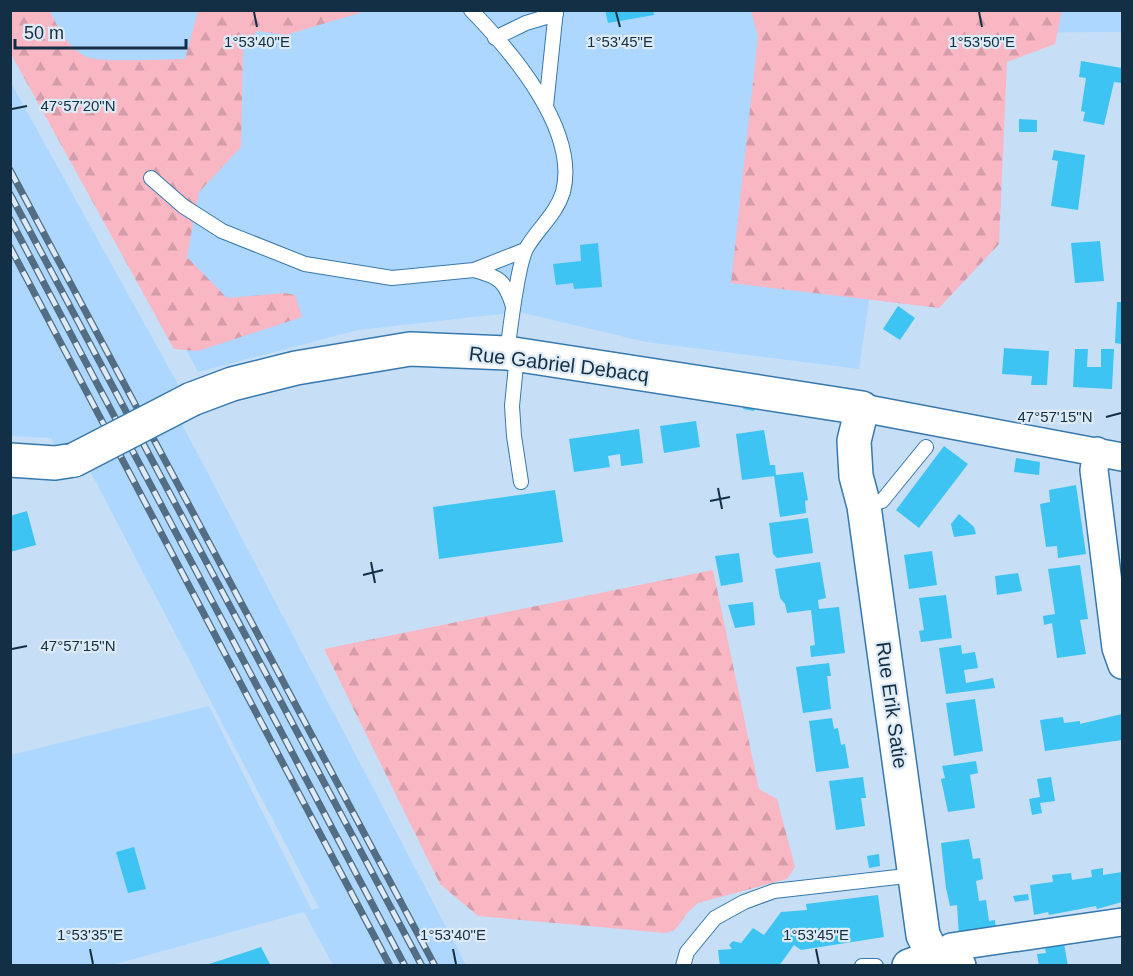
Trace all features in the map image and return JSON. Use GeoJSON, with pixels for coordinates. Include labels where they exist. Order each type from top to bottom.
{"type":"FeatureCollection","features":[{"type":"Feature","properties":{"kind":"street","name":"Rue Gabriel Debacq"},"geometry":{"type":"LineString","coordinates":[[10,460],[55,463],[74,460],[192,399],[232,384],[359,356],[410,349],[512,354],[847,406],[1110,454]]}},
{"type":"Feature","properties":{"kind":"street","name":"Rue Erik Satie"},"geometry":{"type":"LineString","coordinates":[[847,406],[830,421],[848,468],[860,491],[915,875],[941,956]]}},
{"type":"Feature","properties":{"kind":"street"},"geometry":{"type":"LineString","coordinates":[[1110,454],[1094,470],[1116,648],[1122,665]]}},
{"type":"Feature","properties":{"kind":"street"},"geometry":{"type":"LineString","coordinates":[[941,956],[1122,922]]}},
{"type":"Feature","properties":{"kind":"lane"},"geometry":{"type":"LineString","coordinates":[[471,10],[546,106],[558,135],[566,166],[563,192],[552,215],[525,250],[514,308],[512,405],[521,482]]}},
{"type":"Feature","properties":{"kind":"lane"},"geometry":{"type":"LineString","coordinates":[[495,38],[556,12],[546,106]]}},
{"type":"Feature","properties":{"kind":"lane"},"geometry":{"type":"LineString","coordinates":[[151,178],[183,206],[222,231],[305,264],[392,278],[474,270],[525,250]]}},
{"type":"Feature","properties":{"kind":"lane"},"geometry":{"type":"LineString","coordinates":[[474,270],[496,276],[505,285],[514,308]]}},
{"type":"Feature","properties":{"kind":"lane"},"geometry":{"type":"LineString","coordinates":[[860,491],[882,501],[926,447]]}},
{"type":"Feature","properties":{"kind":"lane"},"geometry":{"type":"LineString","coordinates":[[683,966],[687,952],[715,918],[744,902],[774,891],[915,875]]}},
{"type":"Feature","properties":{"kind":"lane"},"geometry":{"type":"LineString","coordinates":[[862,966],[876,966]]}},
{"type":"Feature","properties":{"kind":"shaded area"},"geometry":{"type":"Polygon","coordinates":[[[1122,10],[1122,32],[908,33],[859,369],[646,342],[519,312],[358,330],[198,372],[11,17],[10,11],[1122,10]]]}},
{"type":"Feature","properties":{"kind":"shaded area"},"geometry":{"type":"Polygon","coordinates":[[[10,81],[185,397],[198,396],[183,426],[466,965],[333,965],[304,912],[112,965],[11,965],[11,755],[209,706],[312,910],[319,908],[89,469],[57,450],[51,438],[11,436],[10,81]]]}},
{"type":"Feature","properties":{"kind":"green space"},"geometry":{"type":"Polygon","coordinates":[[[10,11],[50,11],[64,37],[75,49],[94,59],[119,60],[185,59],[198,11],[366,11],[286,35],[257,31],[243,47],[241,147],[199,192],[187,257],[227,298],[284,293],[295,295],[302,317],[198,351],[174,349],[11,54],[10,11]]]}},
{"type":"Feature","properties":{"kind":"green space"},"geometry":{"type":"Polygon","coordinates":[[[751,11],[1062,11],[1055,44],[1007,62],[999,244],[939,308],[731,283],[758,36],[751,11]]]}},
{"type":"Feature","properties":{"kind":"green space"},"geometry":{"type":"Polygon","coordinates":[[[713,570],[759,789],[777,799],[795,867],[787,879],[698,903],[675,930],[665,933],[478,916],[440,884],[324,649],[713,570]]]}},
{"type":"Feature","properties":{"kind":"building"},"geometry":{"type":"Polygon","coordinates":[[[605,10],[653,10],[654,15],[608,23],[605,10]]]}},
{"type":"Feature","properties":{"kind":"building"},"geometry":{"type":"Polygon","coordinates":[[[1081,61],[1122,68],[1122,83],[1114,82],[1104,125],[1083,121],[1085,112],[1081,111],[1086,78],[1079,77],[1081,61]]]}},
{"type":"Feature","properties":{"kind":"building"},"geometry":{"type":"Polygon","coordinates":[[[1019,119],[1037,120],[1037,132],[1019,132],[1019,119]]]}},
{"type":"Feature","properties":{"kind":"building"},"geometry":{"type":"Polygon","coordinates":[[[1054,150],[1085,155],[1078,210],[1051,206],[1058,161],[1052,160],[1054,150]]]}},
{"type":"Feature","properties":{"kind":"building"},"geometry":{"type":"Polygon","coordinates":[[[1100,241],[1104,281],[1075,283],[1071,243],[1100,241]]]}},
{"type":"Feature","properties":{"kind":"building"},"geometry":{"type":"Polygon","coordinates":[[[598,243],[602,287],[574,289],[573,283],[556,285],[553,264],[581,261],[580,245],[598,243]]]}},
{"type":"Feature","properties":{"kind":"building"},"geometry":{"type":"Polygon","coordinates":[[[1117,302],[1122,302],[1122,344],[1115,343],[1117,302]]]}},
{"type":"Feature","properties":{"kind":"building"},"geometry":{"type":"Polygon","coordinates":[[[898,306],[915,318],[900,340],[883,329],[898,306]]]}},
{"type":"Feature","properties":{"kind":"building"},"geometry":{"type":"Polygon","coordinates":[[[1004,348],[1049,351],[1047,385],[1031,385],[1032,376],[1002,374],[1004,348]]]}},
{"type":"Feature","properties":{"kind":"building"},"geometry":{"type":"Polygon","coordinates":[[[1075,349],[1088,349],[1087,367],[1101,367],[1101,349],[1114,349],[1112,389],[1073,387],[1075,349]]]}},
{"type":"Feature","properties":{"kind":"building"},"geometry":{"type":"Polygon","coordinates":[[[744,405],[755,407],[754,411],[743,409],[744,405]]]}},
{"type":"Feature","properties":{"kind":"building"},"geometry":{"type":"Polygon","coordinates":[[[696,421],[700,447],[664,453],[660,426],[696,421]]]}},
{"type":"Feature","properties":{"kind":"building"},"geometry":{"type":"Polygon","coordinates":[[[639,429],[643,463],[621,466],[620,454],[608,456],[610,467],[574,472],[569,439],[639,429]]]}},
{"type":"Feature","properties":{"kind":"building"},"geometry":{"type":"Polygon","coordinates":[[[764,430],[770,465],[775,465],[776,475],[803,472],[808,500],[805,501],[806,513],[780,517],[774,476],[742,480],[736,434],[764,430]]]}},
{"type":"Feature","properties":{"kind":"building"},"geometry":{"type":"Polygon","coordinates":[[[944,446],[968,464],[919,528],[896,510],[944,446]]]}},
{"type":"Feature","properties":{"kind":"building"},"geometry":{"type":"Polygon","coordinates":[[[1016,458],[1040,462],[1039,475],[1014,472],[1016,458]]]}},
{"type":"Feature","properties":{"kind":"building"},"geometry":{"type":"Polygon","coordinates":[[[1076,485],[1086,554],[1058,558],[1057,546],[1046,547],[1040,504],[1050,502],[1049,490],[1076,485]]]}},
{"type":"Feature","properties":{"kind":"building"},"geometry":{"type":"Polygon","coordinates":[[[555,490],[563,542],[439,559],[433,507],[555,490]]]}},
{"type":"Feature","properties":{"kind":"building"},"geometry":{"type":"Polygon","coordinates":[[[27,511],[36,545],[10,552],[10,516],[27,511]]]}},
{"type":"Feature","properties":{"kind":"building"},"geometry":{"type":"Polygon","coordinates":[[[959,514],[974,527],[976,534],[954,537],[951,524],[959,514]]]}},
{"type":"Feature","properties":{"kind":"building"},"geometry":{"type":"Polygon","coordinates":[[[808,518],[813,553],[777,558],[773,554],[769,523],[808,518]]]}},
{"type":"Feature","properties":{"kind":"building"},"geometry":{"type":"Polygon","coordinates":[[[932,551],[937,585],[909,589],[904,555],[932,551]]]}},
{"type":"Feature","properties":{"kind":"building"},"geometry":{"type":"Polygon","coordinates":[[[739,553],[743,582],[721,586],[715,556],[739,553]]]}},
{"type":"Feature","properties":{"kind":"building"},"geometry":{"type":"Polygon","coordinates":[[[820,562],[826,598],[818,600],[819,609],[839,607],[845,653],[811,657],[810,646],[815,645],[811,610],[787,613],[785,604],[780,598],[775,569],[820,562]]]}},
{"type":"Feature","properties":{"kind":"building"},"geometry":{"type":"Polygon","coordinates":[[[1080,565],[1088,619],[1080,620],[1086,654],[1057,658],[1052,623],[1044,625],[1043,616],[1055,614],[1048,569],[1080,565]]]}},
{"type":"Feature","properties":{"kind":"building"},"geometry":{"type":"Polygon","coordinates":[[[1018,573],[1022,591],[997,595],[995,576],[1018,573]]]}},
{"type":"Feature","properties":{"kind":"building"},"geometry":{"type":"Polygon","coordinates":[[[946,595],[952,638],[921,642],[919,631],[924,630],[919,598],[946,595]]]}},
{"type":"Feature","properties":{"kind":"building"},"geometry":{"type":"Polygon","coordinates":[[[753,602],[755,625],[735,628],[728,605],[753,602]]]}},
{"type":"Feature","properties":{"kind":"building"},"geometry":{"type":"Polygon","coordinates":[[[961,645],[962,654],[975,652],[978,668],[964,670],[966,683],[993,678],[995,688],[946,694],[939,648],[961,645]]]}},
{"type":"Feature","properties":{"kind":"building"},"geometry":{"type":"Polygon","coordinates":[[[829,663],[831,676],[827,676],[831,709],[803,713],[796,667],[829,663]]]}},
{"type":"Feature","properties":{"kind":"building"},"geometry":{"type":"Polygon","coordinates":[[[975,699],[983,751],[954,756],[946,703],[975,699]]]}},
{"type":"Feature","properties":{"kind":"building"},"geometry":{"type":"Polygon","coordinates":[[[1122,714],[1122,740],[1045,751],[1040,720],[1063,717],[1064,723],[1080,721],[1080,724],[1122,714]]]}},
{"type":"Feature","properties":{"kind":"building"},"geometry":{"type":"Polygon","coordinates":[[[832,718],[834,729],[838,728],[841,745],[845,744],[849,768],[816,772],[809,721],[832,718]]]}},
{"type":"Feature","properties":{"kind":"building"},"geometry":{"type":"Polygon","coordinates":[[[976,761],[978,773],[970,775],[975,808],[948,812],[941,779],[945,778],[942,766],[976,761]]]}},
{"type":"Feature","properties":{"kind":"building"},"geometry":{"type":"Polygon","coordinates":[[[863,777],[866,798],[861,798],[865,826],[836,830],[829,781],[863,777]]]}},
{"type":"Feature","properties":{"kind":"building"},"geometry":{"type":"Polygon","coordinates":[[[1051,777],[1055,801],[1040,803],[1042,813],[1032,815],[1029,799],[1040,797],[1037,779],[1051,777]]]}},
{"type":"Feature","properties":{"kind":"building"},"geometry":{"type":"Polygon","coordinates":[[[969,839],[973,859],[980,858],[983,879],[976,881],[979,901],[986,900],[989,921],[995,920],[996,931],[959,936],[957,905],[950,906],[941,843],[969,839]]]}},
{"type":"Feature","properties":{"kind":"building"},"geometry":{"type":"Polygon","coordinates":[[[134,847],[146,889],[128,893],[116,852],[134,847]]]}},
{"type":"Feature","properties":{"kind":"building"},"geometry":{"type":"Polygon","coordinates":[[[879,854],[880,866],[869,868],[867,856],[879,854]]]}},
{"type":"Feature","properties":{"kind":"building"},"geometry":{"type":"Polygon","coordinates":[[[1103,868],[1103,875],[1122,872],[1122,902],[1097,909],[1096,906],[1049,915],[1048,912],[1034,915],[1030,885],[1053,882],[1052,875],[1071,873],[1072,880],[1092,877],[1091,870],[1103,868]]]}},
{"type":"Feature","properties":{"kind":"building"},"geometry":{"type":"Polygon","coordinates":[[[1028,894],[1029,900],[1015,902],[1013,896],[1028,894]]]}},
{"type":"Feature","properties":{"kind":"building"},"geometry":{"type":"Polygon","coordinates":[[[878,895],[884,937],[801,950],[794,945],[779,966],[720,966],[718,950],[732,949],[729,945],[733,941],[741,943],[753,928],[764,935],[781,912],[807,910],[806,904],[878,895]]]}},
{"type":"Feature","properties":{"kind":"building"},"geometry":{"type":"Polygon","coordinates":[[[1063,938],[1068,966],[1039,966],[1037,954],[1046,953],[1044,942],[1063,938]]]}},
{"type":"Feature","properties":{"kind":"building"},"geometry":{"type":"Polygon","coordinates":[[[261,947],[271,966],[206,966],[206,965],[261,947]]]}},
{"type":"Feature","properties":{"kind":"railway"},"geometry":{"type":"LineString","coordinates":[[10,170],[435,966]]}},
{"type":"Feature","properties":{"kind":"railway"},"geometry":{"type":"LineString","coordinates":[[10,194],[422,966]]}},
{"type":"Feature","properties":{"kind":"railway"},"geometry":{"type":"LineString","coordinates":[[10,219],[405,966]]}},
{"type":"Feature","properties":{"kind":"railway"},"geometry":{"type":"LineString","coordinates":[[10,247],[390,966]]}}]}
